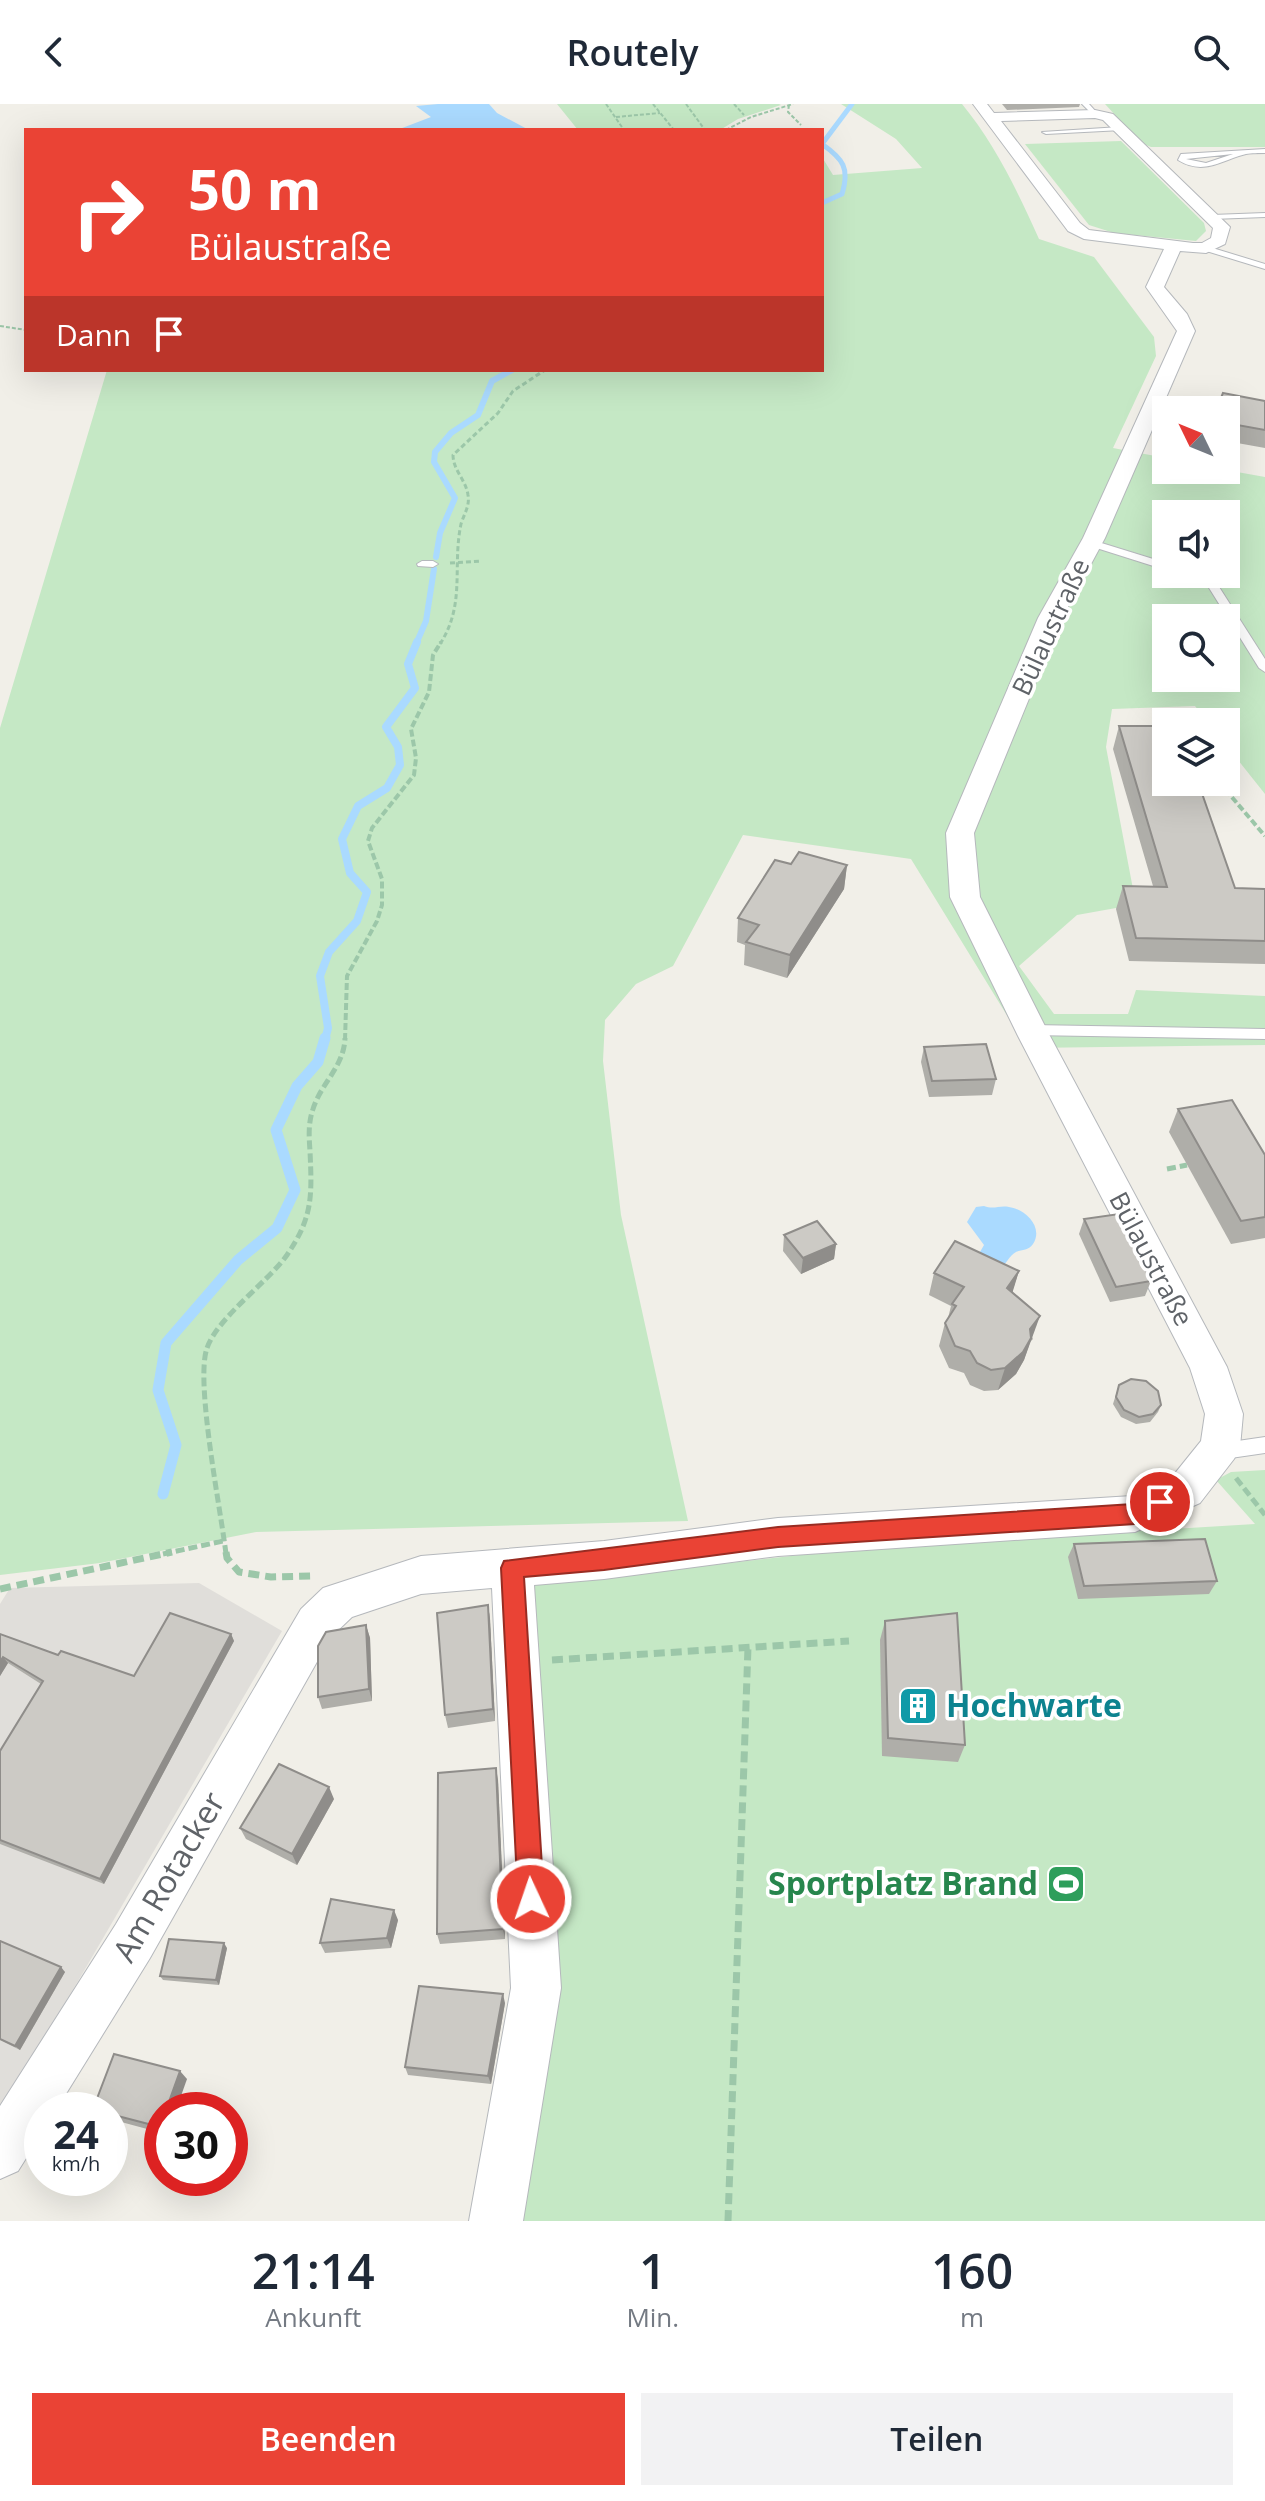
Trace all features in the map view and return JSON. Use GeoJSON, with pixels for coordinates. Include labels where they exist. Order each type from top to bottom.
{"type":"FeatureCollection","features":[{"type":"Feature","properties":{"kind":"street"},"geometry":{"type":"LineString","coordinates":[[1090,109],[1108,117],[1222,227],[1219,240],[1206,248],[1174,246],[1090,236],[1077,230],[985,111],[1090,109]]}},
{"type":"Feature","properties":{"kind":"street","name":"Bülaustraße"},"geometry":{"type":"LineString","coordinates":[[327,1589],[421,1575],[604,1560],[778,1537],[1135,1514],[1186,1490],[1220,1447],[1224,1414],[1208,1367],[1031,1030],[965,897],[960,833],[1050,618],[1091,543],[1186,331],[1180,318],[1155,287],[1174,246]]}},
{"type":"Feature","properties":{"kind":"street"},"geometry":{"type":"LineString","coordinates":[[496,2221],[536,1988],[512,1568]]}},
{"type":"Feature","properties":{"kind":"street","name":"Am Rotacker"},"geometry":{"type":"LineString","coordinates":[[0,2153],[133,1941],[316,1623],[327,1589]]}},
{"type":"Feature","properties":{"kind":"lane"},"geometry":{"type":"LineString","coordinates":[[1046,132],[1120,129]]}},
{"type":"Feature","properties":{"kind":"lane"},"geometry":{"type":"LineString","coordinates":[[1244,152],[1216,166],[1190,164],[1182,160],[1184,156],[1197,153],[1265,151]]}},
{"type":"Feature","properties":{"kind":"lane"},"geometry":{"type":"LineString","coordinates":[[1212,217],[1265,215]]}},
{"type":"Feature","properties":{"kind":"lane"},"geometry":{"type":"LineString","coordinates":[[1206,248],[1265,267]]}},
{"type":"Feature","properties":{"kind":"lane"},"geometry":{"type":"LineString","coordinates":[[1091,543],[1152,563]]}},
{"type":"Feature","properties":{"kind":"lane"},"geometry":{"type":"LineString","coordinates":[[1214,588],[1265,668]]}},
{"type":"Feature","properties":{"kind":"lane"},"geometry":{"type":"LineString","coordinates":[[1031,1030],[1265,1034]]}},
{"type":"Feature","properties":{"kind":"lane"},"geometry":{"type":"LineString","coordinates":[[1216,1452],[1265,1445]]}},
{"type":"Feature","properties":{"kind":"path"},"geometry":{"type":"LineString","coordinates":[[606,104],[623,128]]}},
{"type":"Feature","properties":{"kind":"path"},"geometry":{"type":"LineString","coordinates":[[653,104],[672,128]]}},
{"type":"Feature","properties":{"kind":"path"},"geometry":{"type":"LineString","coordinates":[[686,104],[704,128]]}},
{"type":"Feature","properties":{"kind":"path"},"geometry":{"type":"LineString","coordinates":[[734,104],[744,115]]}},
{"type":"Feature","properties":{"kind":"path"},"geometry":{"type":"LineString","coordinates":[[791,105],[788,112],[801,125]]}},
{"type":"Feature","properties":{"kind":"path"},"geometry":{"type":"LineString","coordinates":[[730,128],[751,117],[791,105]]}},
{"type":"Feature","properties":{"kind":"path"},"geometry":{"type":"LineString","coordinates":[[616,117],[660,113]]}},
{"type":"Feature","properties":{"kind":"path"},"geometry":{"type":"LineString","coordinates":[[0,326],[24,330]]}},
{"type":"Feature","properties":{"kind":"path"},"geometry":{"type":"LineString","coordinates":[[327,1589],[239,1572],[227,1558],[203,1381],[207,1347],[225,1322],[285,1258],[305,1227],[312,1203],[313,1107],[337,1070],[345,1048],[347,976],[377,921],[382,905],[382,879],[368,841],[372,828],[414,775],[416,758],[411,729],[429,692],[433,655],[450,629],[456,611],[461,525],[469,502],[468,490],[453,455],[498,413],[513,391],[542,372]]}},
{"type":"Feature","properties":{"kind":"path"},"geometry":{"type":"LineString","coordinates":[[446,563],[481,561]]}},
{"type":"Feature","properties":{"kind":"path"},"geometry":{"type":"LineString","coordinates":[[1232,796],[1265,836]]}},
{"type":"Feature","properties":{"kind":"path"},"geometry":{"type":"LineString","coordinates":[[1167,1169],[1187,1165]]}},
{"type":"Feature","properties":{"kind":"path"},"geometry":{"type":"LineString","coordinates":[[1216,1452],[1265,1515]]}},
{"type":"Feature","properties":{"kind":"path"},"geometry":{"type":"LineString","coordinates":[[0,1589],[223,1541]]}},
{"type":"Feature","properties":{"kind":"path"},"geometry":{"type":"LineString","coordinates":[[519,1662],[849,1641]]}},
{"type":"Feature","properties":{"kind":"path"},"geometry":{"type":"LineString","coordinates":[[728,2221],[748,1647]]}},
{"type":"Feature","properties":{"kind":"shaded area"},"geometry":{"type":"Polygon","coordinates":[[[199,1583],[282,1631],[0,2115],[0,1604],[10,1588],[199,1583]]]}},
{"type":"Feature","properties":{"kind":"green space"},"geometry":{"type":"Polygon","coordinates":[[[557,104],[781,105],[738,119],[723,128],[576,128],[557,104]]]}},
{"type":"Feature","properties":{"kind":"green space"},"geometry":{"type":"Polygon","coordinates":[[[841,104],[962,104],[995,152],[1039,239],[1094,257],[1154,337],[1156,356],[1113,448],[1152,455],[1152,484],[1240,484],[1240,473],[1265,477],[1265,794],[1240,763],[1240,708],[1112,709],[1106,747],[1137,910],[1116,908],[1077,915],[1019,966],[1054,1014],[1128,1014],[1136,990],[1265,996],[1265,1045],[1027,1048],[911,859],[743,835],[673,966],[636,984],[605,1020],[603,1061],[621,1215],[688,1521],[256,1532],[100,1563],[0,1575],[0,728],[106,372],[824,372],[824,160],[833,175],[922,168],[896,139],[841,104]]]}},
{"type":"Feature","properties":{"kind":"green space"},"geometry":{"type":"Polygon","coordinates":[[[1105,104],[1265,104],[1265,147],[1151,147],[1141,143],[1105,104]]]}},
{"type":"Feature","properties":{"kind":"green space"},"geometry":{"type":"Polygon","coordinates":[[[1121,141],[1204,223],[1206,231],[1196,241],[1114,233],[1089,225],[1025,144],[1121,141]]]}},
{"type":"Feature","properties":{"kind":"green space"},"geometry":{"type":"Polygon","coordinates":[[[1265,1470],[1265,2221],[508,2221],[556,1945],[534,1585],[862,1548],[1255,1524],[1216,1480],[1231,1472],[1265,1470]]]}},
{"type":"Feature","properties":{"kind":"water"},"geometry":{"type":"Polygon","coordinates":[[[489,104],[497,113],[525,128],[402,128],[431,117],[416,106],[489,104]]]}},
{"type":"Feature","properties":{"kind":"water"},"geometry":{"type":"Polygon","coordinates":[[[976,1207],[1015,1208],[1027,1215],[1036,1231],[1031,1246],[1014,1253],[999,1272],[976,1259],[984,1245],[967,1222],[976,1207]]]}},
{"type":"Feature","properties":{"kind":"building"},"geometry":{"type":"Polygon","coordinates":[[[1240,396],[1265,401],[1265,430],[1240,426],[1240,396]]]}},
{"type":"Feature","properties":{"kind":"building"},"geometry":{"type":"Polygon","coordinates":[[[1119,726],[1152,726],[1152,796],[1203,796],[1235,888],[1265,889],[1265,941],[1136,938],[1123,886],[1167,887],[1119,726]]]}},
{"type":"Feature","properties":{"kind":"building"},"geometry":{"type":"Polygon","coordinates":[[[799,852],[847,865],[790,955],[746,942],[759,925],[738,918],[775,860],[791,864],[799,852]]]}},
{"type":"Feature","properties":{"kind":"building"},"geometry":{"type":"Polygon","coordinates":[[[986,1044],[996,1079],[932,1081],[924,1047],[986,1044]]]}},
{"type":"Feature","properties":{"kind":"building"},"geometry":{"type":"Polygon","coordinates":[[[1232,1100],[1265,1155],[1265,1217],[1241,1221],[1178,1109],[1232,1100]]]}},
{"type":"Feature","properties":{"kind":"building"},"geometry":{"type":"Polygon","coordinates":[[[1119,1214],[1151,1281],[1116,1287],[1084,1219],[1119,1214]]]}},
{"type":"Feature","properties":{"kind":"building"},"geometry":{"type":"Polygon","coordinates":[[[817,1221],[836,1244],[803,1258],[784,1235],[817,1221]]]}},
{"type":"Feature","properties":{"kind":"building"},"geometry":{"type":"Polygon","coordinates":[[[955,1241],[1019,1271],[1007,1288],[1040,1316],[1030,1329],[1031,1338],[1023,1352],[1005,1368],[991,1370],[977,1363],[970,1351],[955,1346],[945,1323],[956,1306],[952,1304],[964,1287],[934,1273],[955,1241]]]}},
{"type":"Feature","properties":{"kind":"building"},"geometry":{"type":"Polygon","coordinates":[[[1131,1379],[1146,1381],[1158,1391],[1161,1405],[1153,1414],[1139,1417],[1124,1410],[1116,1397],[1119,1385],[1131,1379]]]}},
{"type":"Feature","properties":{"kind":"building"},"geometry":{"type":"Polygon","coordinates":[[[1205,1539],[1217,1581],[1084,1586],[1074,1544],[1205,1539]]]}},
{"type":"Feature","properties":{"kind":"building"},"geometry":{"type":"Polygon","coordinates":[[[488,1605],[493,1709],[445,1715],[437,1613],[488,1605]]]}},
{"type":"Feature","properties":{"kind":"building"},"geometry":{"type":"Polygon","coordinates":[[[170,1613],[231,1634],[100,1879],[0,1840],[0,1751],[43,1681],[3,1657],[0,1662],[0,1634],[58,1655],[61,1651],[134,1676],[170,1613]]]}},
{"type":"Feature","properties":{"kind":"building","name":"Hochwarte"},"geometry":{"type":"Polygon","coordinates":[[[957,1613],[965,1745],[888,1738],[885,1621],[957,1613]]]}},
{"type":"Feature","properties":{"kind":"building"},"geometry":{"type":"Polygon","coordinates":[[[366,1625],[369,1689],[318,1697],[318,1646],[326,1632],[366,1625]]]}},
{"type":"Feature","properties":{"kind":"building"},"geometry":{"type":"Polygon","coordinates":[[[279,1764],[329,1787],[292,1854],[240,1828],[279,1764]]]}},
{"type":"Feature","properties":{"kind":"building"},"geometry":{"type":"Polygon","coordinates":[[[496,1768],[503,1929],[437,1934],[438,1773],[496,1768]]]}},
{"type":"Feature","properties":{"kind":"building"},"geometry":{"type":"Polygon","coordinates":[[[331,1899],[394,1910],[387,1938],[320,1943],[331,1899]]]}},
{"type":"Feature","properties":{"kind":"building"},"geometry":{"type":"Polygon","coordinates":[[[169,1939],[224,1943],[216,1980],[160,1976],[169,1939]]]}},
{"type":"Feature","properties":{"kind":"building"},"geometry":{"type":"Polygon","coordinates":[[[0,1941],[61,1967],[15,2046],[0,2039],[0,1941]]]}},
{"type":"Feature","properties":{"kind":"building"},"geometry":{"type":"Polygon","coordinates":[[[419,1986],[503,1994],[488,2076],[405,2067],[419,1986]]]}},
{"type":"Feature","properties":{"kind":"building"},"geometry":{"type":"Polygon","coordinates":[[[114,2054],[180,2071],[172,2092],[144,2092],[144,2123],[128,2119],[128,2092],[99,2092],[114,2054]]]}},
{"type":"Feature","properties":{"kind":"waterway"},"geometry":{"type":"LineString","coordinates":[[824,141],[852,104]]}},
{"type":"Feature","properties":{"kind":"waterway"},"geometry":{"type":"LineString","coordinates":[[824,146],[840,160],[845,177],[842,194],[824,202]]}},
{"type":"Feature","properties":{"kind":"waterway"},"geometry":{"type":"LineString","coordinates":[[436,557],[440,533],[455,498],[434,462],[435,452],[451,433],[478,415],[492,381],[508,372]]}},
{"type":"Feature","properties":{"kind":"waterway"},"geometry":{"type":"LineString","coordinates":[[416,644],[426,621],[434,569]]}},
{"type":"Feature","properties":{"kind":"waterway"},"geometry":{"type":"LineString","coordinates":[[325,1040],[328,1028],[320,976],[329,952],[357,921],[367,892],[350,873],[342,839],[358,806],[387,788],[400,765],[398,747],[386,727],[415,688],[408,664],[417,642]]}},
{"type":"Feature","properties":{"kind":"waterway"},"geometry":{"type":"LineString","coordinates":[[163,1494],[176,1445],[158,1390],[166,1343],[238,1260],[277,1228],[295,1190],[276,1130],[297,1086],[318,1062],[325,1038]]}},
{"type":"Feature","properties":{"kind":"place","name":"Hochwarte"},"geometry":{"type":"Point","coordinates":[918,1706]}},
{"type":"Feature","properties":{"kind":"place","name":"Sportplatz Brand"},"geometry":{"type":"Point","coordinates":[1066,1884]}},
{"type":"Feature","properties":{"kind":"route"},"geometry":{"type":"LineString","coordinates":[[531,1899],[512,1568],[604,1560],[778,1537],[1135,1514],[1160,1502]]}}]}
